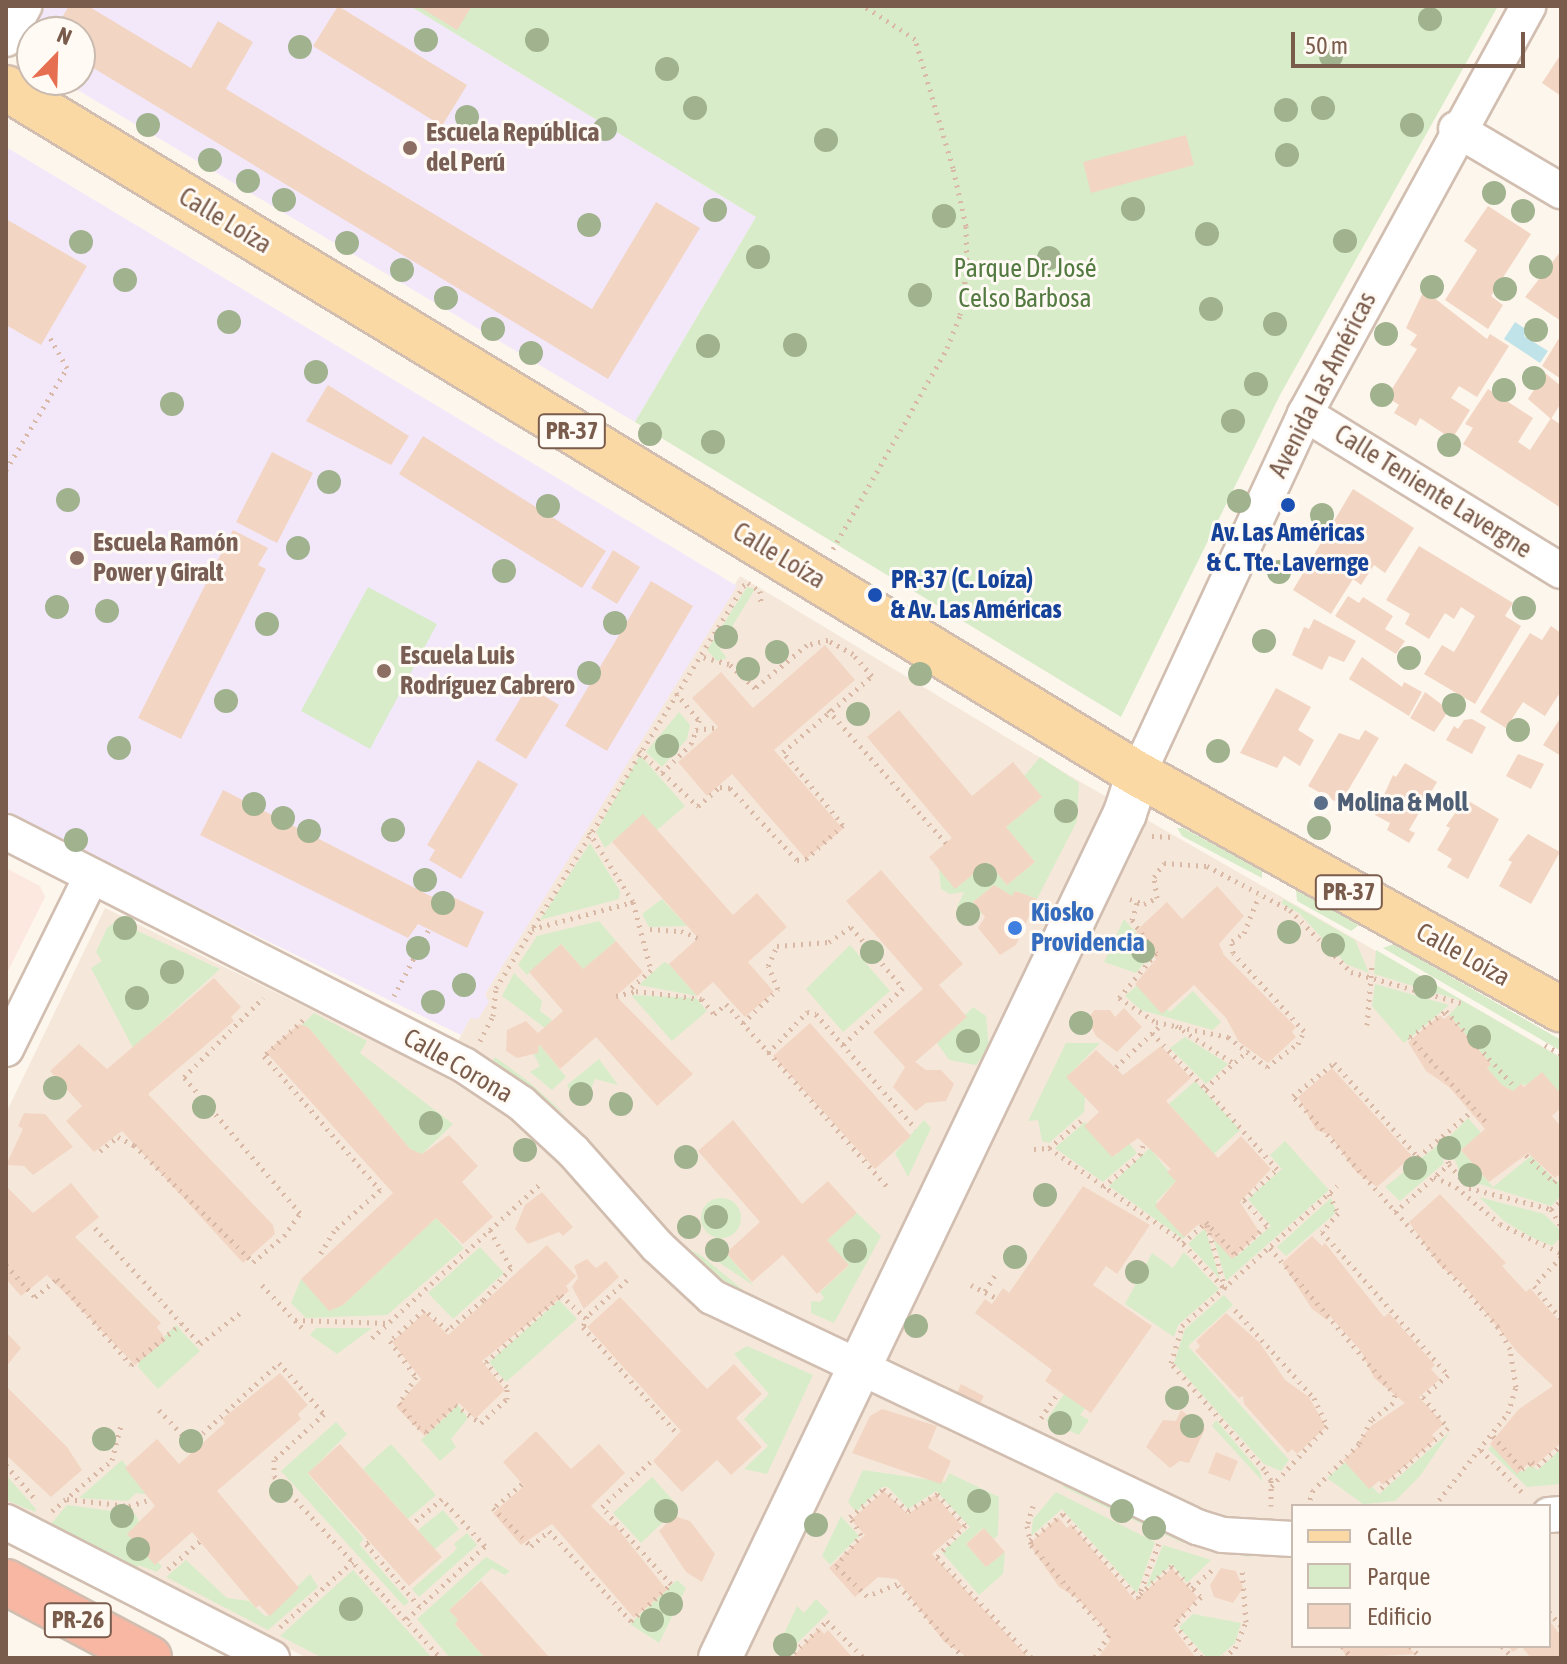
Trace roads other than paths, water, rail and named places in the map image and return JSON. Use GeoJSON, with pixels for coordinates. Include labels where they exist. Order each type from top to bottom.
{"type":"FeatureCollection","features":[{"type":"Feature","properties":{"kind":"highway","name":"PR-26"},"geometry":{"type":"LineString","coordinates":[[6,1582],[149,1658]]}},
{"type":"Feature","properties":{"kind":"main road","name":"Calle Loíza"},"geometry":{"type":"LineString","coordinates":[[6,88],[1138,774],[1561,1009]]}},
{"type":"Feature","properties":{"kind":"street"},"geometry":{"type":"LineString","coordinates":[[6,39],[24,6]]}},
{"type":"Feature","properties":{"kind":"street","name":"Avenida Las Américas"},"geometry":{"type":"LineString","coordinates":[[1138,774],[1305,414],[1456,129],[1528,6]]}},
{"type":"Feature","properties":{"kind":"street"},"geometry":{"type":"LineString","coordinates":[[1456,129],[1561,191]]}},
{"type":"Feature","properties":{"kind":"street","name":"Calle Teniente Lavergne"},"geometry":{"type":"LineString","coordinates":[[1305,414],[1561,571]]}},
{"type":"Feature","properties":{"kind":"street"},"geometry":{"type":"LineString","coordinates":[[720,1658],[1125,813],[1138,774]]}},
{"type":"Feature","properties":{"kind":"street","name":"Calle Corona"},"geometry":{"type":"LineString","coordinates":[[6,832],[90,879],[464,1065],[521,1103],[573,1151],[657,1246],[712,1297],[858,1370],[1197,1527],[1223,1535],[1282,1527]]}},
{"type":"Feature","properties":{"kind":"street"},"geometry":{"type":"LineString","coordinates":[[6,1049],[90,879]]}},
{"type":"Feature","properties":{"kind":"street"},"geometry":{"type":"LineString","coordinates":[[6,1522],[271,1647]]}},
{"type":"Feature","properties":{"kind":"water"},"geometry":{"type":"Polygon","coordinates":[[[1515,322],[1527,330],[1524,336],[1548,351],[1540,363],[1504,339],[1515,322]]]}},
{"type":"Feature","properties":{"kind":"place","name":"Escuela República del Perú"},"geometry":{"type":"Point","coordinates":[410,148]}},
{"type":"Feature","properties":{"kind":"place","name":"Av. Las Américas & C. Tte. Lavernge"},"geometry":{"type":"Point","coordinates":[1288,505]}},
{"type":"Feature","properties":{"kind":"place","name":"Escuela Ramón Power y Giralt"},"geometry":{"type":"Point","coordinates":[77,558]}},
{"type":"Feature","properties":{"kind":"place","name":"PR-37 (C. Loíza) & Av. Las Américas"},"geometry":{"type":"Point","coordinates":[875,595]}},
{"type":"Feature","properties":{"kind":"place","name":"Escuela Luis Rodríguez Cabrero"},"geometry":{"type":"Point","coordinates":[384,671]}},
{"type":"Feature","properties":{"kind":"place","name":"Molina & Moll"},"geometry":{"type":"Point","coordinates":[1321,803]}},
{"type":"Feature","properties":{"kind":"place","name":"Kiosko Providencia"},"geometry":{"type":"Point","coordinates":[1015,928]}},
{"type":"Feature","properties":{"kind":"park label","name":"Parque Dr. José Celso Barbosa"},"geometry":{"type":"Point","coordinates":[1025,284]}}]}
